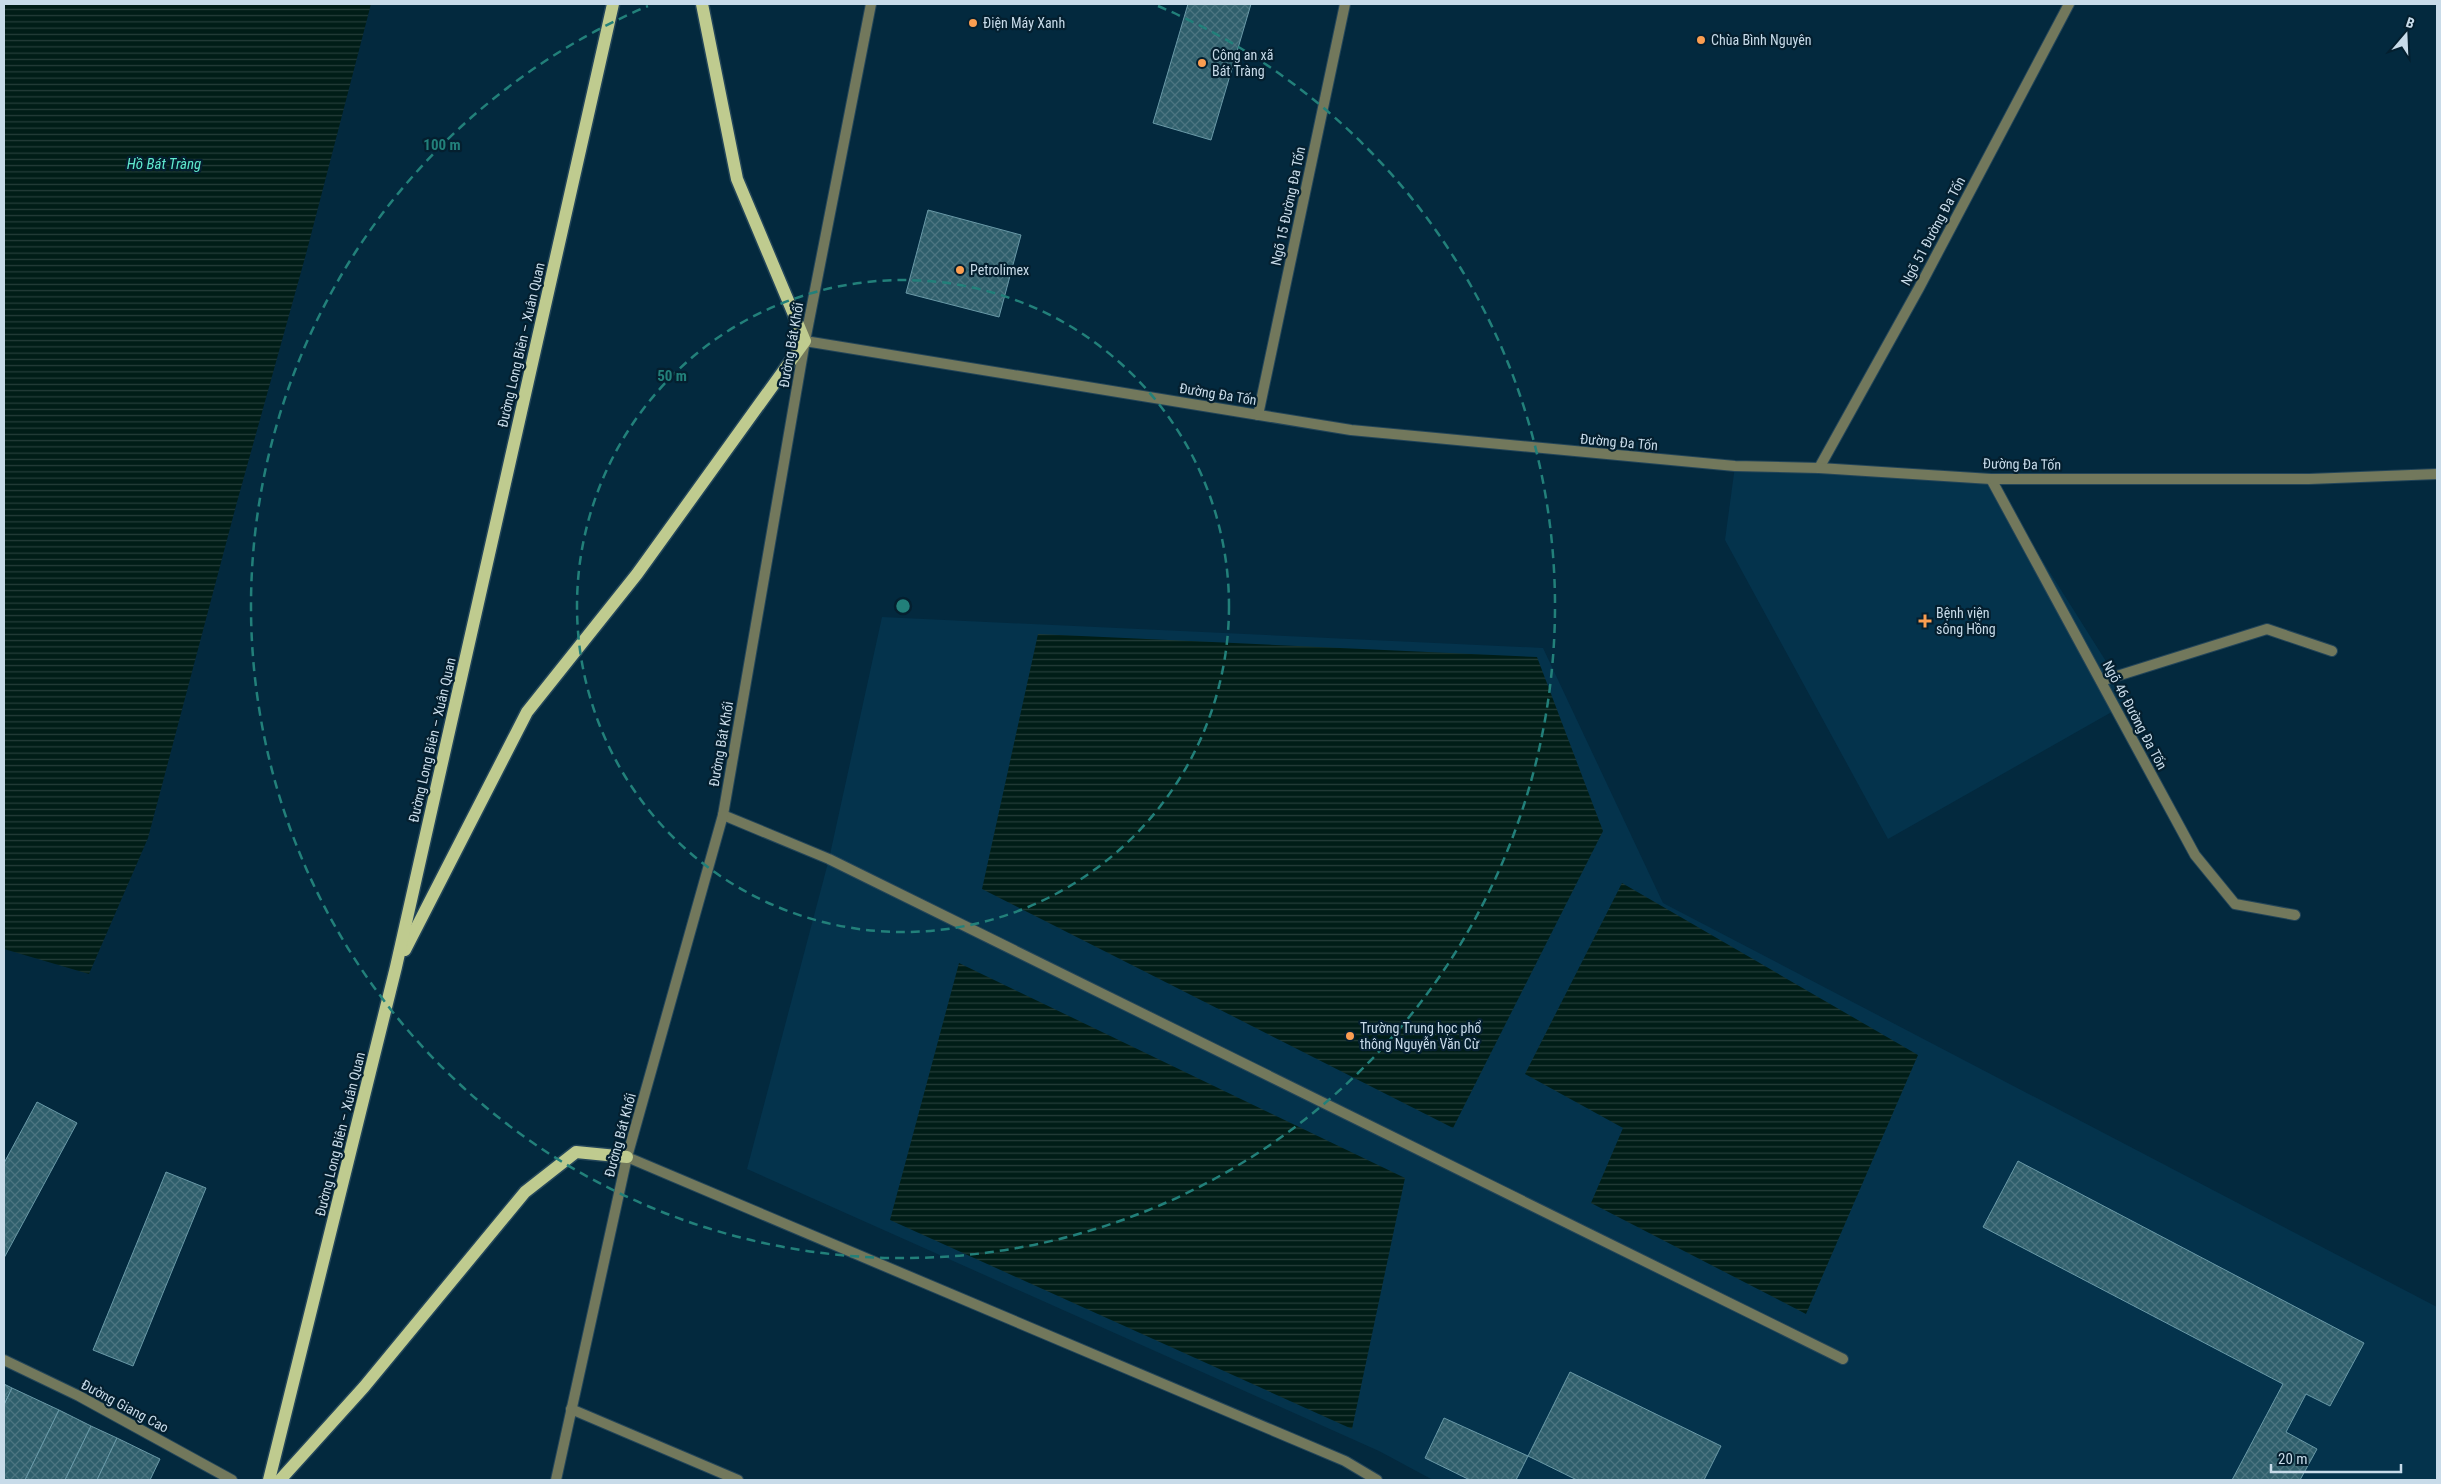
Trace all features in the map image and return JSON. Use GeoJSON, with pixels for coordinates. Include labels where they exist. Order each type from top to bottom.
{"type":"FeatureCollection","features":[{"type":"Feature","properties":{"kind":"main road","name":"Đường Long Biên – Xuân Quan"},"geometry":{"type":"LineString","coordinates":[[269,1480],[396,967],[613,4]]}},
{"type":"Feature","properties":{"kind":"main road"},"geometry":{"type":"LineString","coordinates":[[396,967],[527,712],[637,574],[805,341],[737,179],[702,4]]}},
{"type":"Feature","properties":{"kind":"main road"},"geometry":{"type":"LineString","coordinates":[[280,1480],[364,1387],[525,1192],[576,1152],[627,1157]]}},
{"type":"Feature","properties":{"kind":"street","name":"Đường Bát Khối"},"geometry":{"type":"LineString","coordinates":[[556,1480],[627,1157],[723,816],[805,341],[871,4]]}},
{"type":"Feature","properties":{"kind":"street","name":"Ngõ 15 Đường Đa Tốn"},"geometry":{"type":"LineString","coordinates":[[1258,415],[1346,4]]}},
{"type":"Feature","properties":{"kind":"street","name":"Ngõ 51 Đường Đa Tốn"},"geometry":{"type":"LineString","coordinates":[[1819,468],[1919,288],[2069,4]]}},
{"type":"Feature","properties":{"kind":"street","name":"Đường Đa Tốn"},"geometry":{"type":"LineString","coordinates":[[805,341],[1351,430],[1735,466],[1819,468],[1992,479],[2308,479],[2437,474]]}},
{"type":"Feature","properties":{"kind":"street","name":"Ngõ 46 Đường Đa Tốn"},"geometry":{"type":"LineString","coordinates":[[1992,479],[2195,855],[2235,904],[2295,915]]}},
{"type":"Feature","properties":{"kind":"street"},"geometry":{"type":"LineString","coordinates":[[2101,681],[2267,629],[2332,651]]}},
{"type":"Feature","properties":{"kind":"street"},"geometry":{"type":"LineString","coordinates":[[723,816],[829,859],[1843,1359]]}},
{"type":"Feature","properties":{"kind":"street"},"geometry":{"type":"LineString","coordinates":[[627,1157],[1327,1454],[1377,1480]]}},
{"type":"Feature","properties":{"kind":"street","name":"Đường Giang Cao"},"geometry":{"type":"LineString","coordinates":[[4,1360],[79,1396],[232,1480]]}},
{"type":"Feature","properties":{"kind":"street"},"geometry":{"type":"LineString","coordinates":[[571,1410],[738,1480]]}},
{"type":"Feature","properties":{"kind":"shaded area","name":"Bệnh viện sông Hồng"},"geometry":{"type":"Polygon","coordinates":[[[1735,466],[1991,479],[2131,701],[1888,839],[1725,540],[1735,466]]]}},
{"type":"Feature","properties":{"kind":"shaded area","name":"Trường Trung học phổ thông Nguyễn Văn Cừ"},"geometry":{"type":"Polygon","coordinates":[[[882,617],[1543,648],[1663,903],[2437,1307],[2437,1480],[1433,1480],[1379,1451],[747,1169],[829,859],[882,617]]]}},
{"type":"Feature","properties":{"kind":"water","name":"Hồ Bát Tràng"},"geometry":{"type":"Polygon","coordinates":[[[4,4],[371,4],[306,254],[237,502],[148,838],[89,974],[4,949],[4,4]]]}},
{"type":"Feature","properties":{"kind":"water"},"geometry":{"type":"Polygon","coordinates":[[[1038,634],[1537,657],[1603,831],[1453,1128],[982,889],[1038,634]]]}},
{"type":"Feature","properties":{"kind":"water"},"geometry":{"type":"Polygon","coordinates":[[[1622,883],[1918,1055],[1806,1314],[1591,1203],[1623,1128],[1525,1074],[1622,883]]]}},
{"type":"Feature","properties":{"kind":"water"},"geometry":{"type":"Polygon","coordinates":[[[959,963],[1405,1178],[1352,1429],[890,1220],[959,963]]]}},
{"type":"Feature","properties":{"kind":"building","name":"Công an xã Bát Tràng"},"geometry":{"type":"Polygon","coordinates":[[[1188,4],[1251,4],[1211,140],[1153,123],[1188,4]]]}},
{"type":"Feature","properties":{"kind":"building"},"geometry":{"type":"Polygon","coordinates":[[[928,210],[1021,235],[999,317],[906,293],[928,210]]]}},
{"type":"Feature","properties":{"kind":"building"},"geometry":{"type":"Polygon","coordinates":[[[37,1102],[77,1123],[4,1258],[4,1163],[37,1102]]]}},
{"type":"Feature","properties":{"kind":"building"},"geometry":{"type":"Polygon","coordinates":[[[2018,1161],[2364,1343],[2330,1406],[2306,1394],[2286,1432],[2317,1449],[2300,1480],[2232,1480],[2283,1384],[1983,1227],[2018,1161]]]}},
{"type":"Feature","properties":{"kind":"building"},"geometry":{"type":"Polygon","coordinates":[[[166,1172],[206,1188],[133,1366],[93,1350],[166,1172]]]}},
{"type":"Feature","properties":{"kind":"building"},"geometry":{"type":"Polygon","coordinates":[[[1570,1372],[1721,1446],[1704,1480],[1577,1480],[1528,1456],[1570,1372]]]}},
{"type":"Feature","properties":{"kind":"building"},"geometry":{"type":"Polygon","coordinates":[[[4,1384],[12,1388],[4,1405],[4,1384]]]}},
{"type":"Feature","properties":{"kind":"building"},"geometry":{"type":"Polygon","coordinates":[[[12,1388],[59,1410],[25,1480],[4,1480],[4,1405],[12,1388]]]}},
{"type":"Feature","properties":{"kind":"building"},"geometry":{"type":"Polygon","coordinates":[[[59,1410],[91,1426],[65,1480],[25,1480],[59,1410]]]}},
{"type":"Feature","properties":{"kind":"building"},"geometry":{"type":"Polygon","coordinates":[[[1444,1418],[1528,1456],[1516,1480],[1470,1480],[1425,1458],[1444,1418]]]}},
{"type":"Feature","properties":{"kind":"building"},"geometry":{"type":"Polygon","coordinates":[[[91,1426],[117,1438],[97,1480],[65,1480],[91,1426]]]}},
{"type":"Feature","properties":{"kind":"building"},"geometry":{"type":"Polygon","coordinates":[[[117,1438],[160,1459],[150,1480],[97,1480],[117,1438]]]}},
{"type":"Feature","properties":{"kind":"place","name":"Điện Máy Xanh"},"geometry":{"type":"Point","coordinates":[973,23]}},
{"type":"Feature","properties":{"kind":"place","name":"Chùa Bình Nguyên"},"geometry":{"type":"Point","coordinates":[1701,40]}},
{"type":"Feature","properties":{"kind":"place","name":"Công an xã Bát Tràng"},"geometry":{"type":"Point","coordinates":[1202,63]}},
{"type":"Feature","properties":{"kind":"place","name":"Petrolimex"},"geometry":{"type":"Point","coordinates":[960,270]}},
{"type":"Feature","properties":{"kind":"place","name":"Bệnh viện sông Hồng"},"geometry":{"type":"Point","coordinates":[1925,621]}},
{"type":"Feature","properties":{"kind":"place","name":"Trường Trung học phổ thông Nguyễn Văn Cừ"},"geometry":{"type":"Point","coordinates":[1350,1036]}}]}
